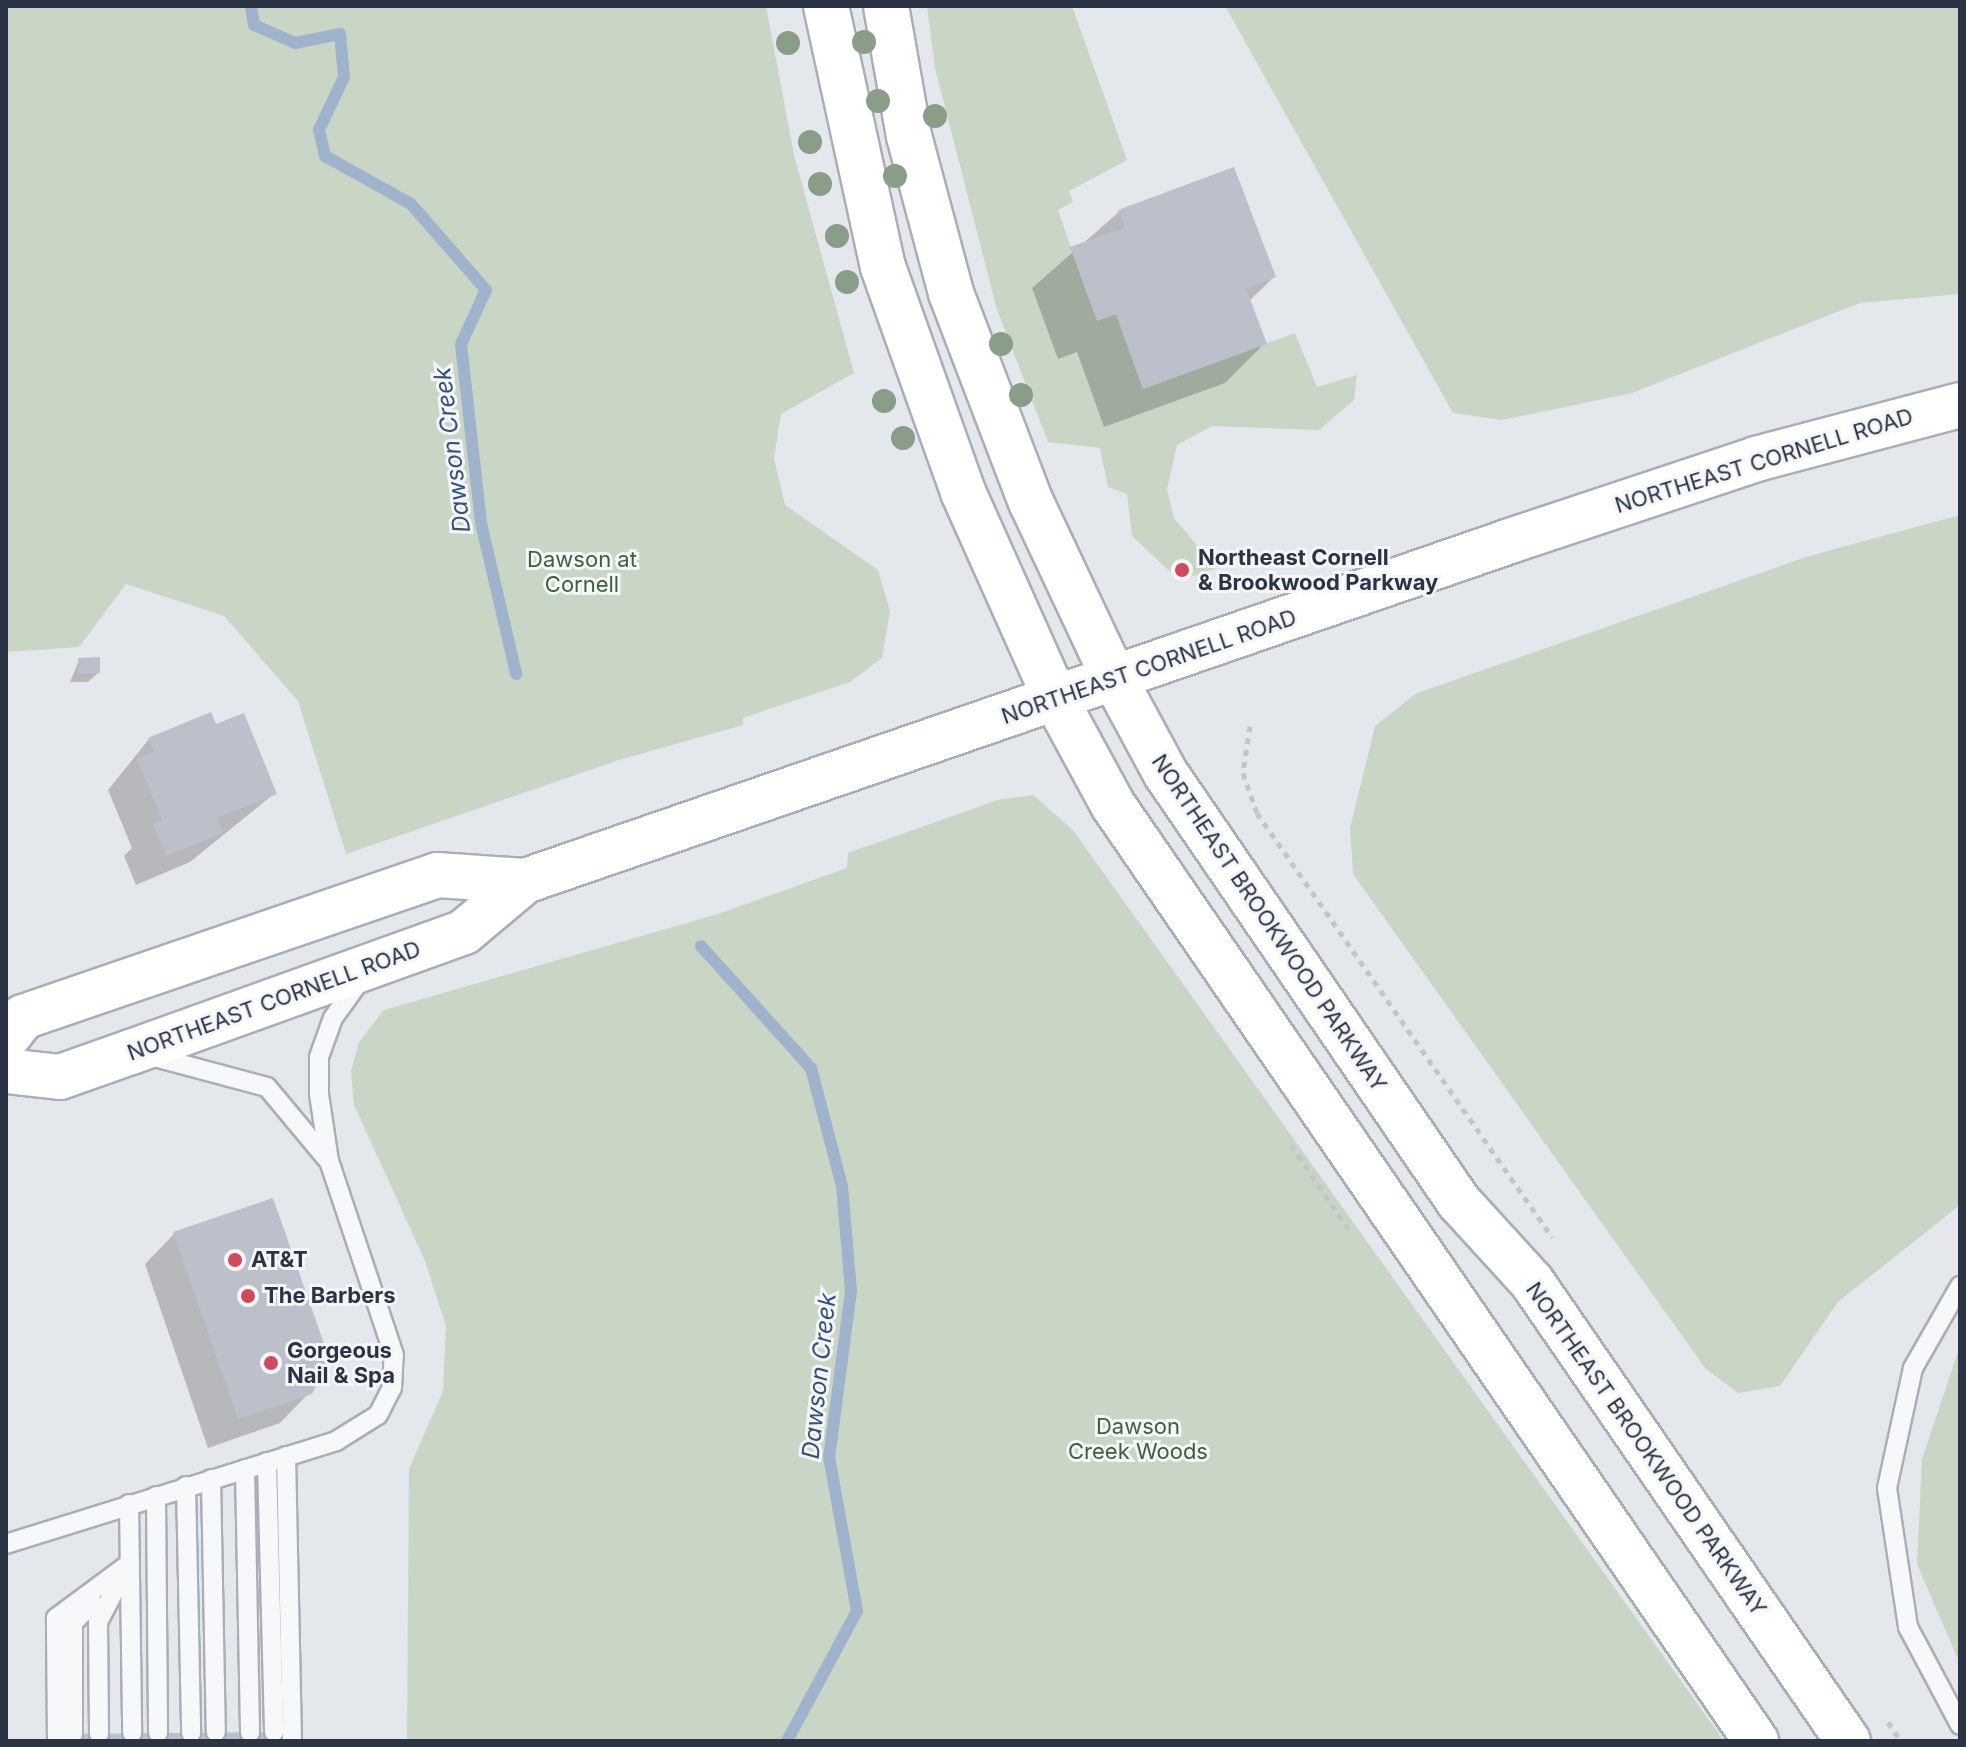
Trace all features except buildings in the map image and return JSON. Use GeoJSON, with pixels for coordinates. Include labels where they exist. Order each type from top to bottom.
{"type":"FeatureCollection","features":[{"type":"Feature","properties":{"kind":"main road"},"geometry":{"type":"LineString","coordinates":[[826,6],[858,175],[891,294],[963,492],[1056,700],[1113,805],[1756,1741]]}},
{"type":"Feature","properties":{"kind":"main road","name":"NORTHEAST BROOKWOOD PARKWAY"},"geometry":{"type":"LineString","coordinates":[[886,6],[909,136],[951,293],[1031,502],[1114,678],[1166,774],[1459,1202],[1532,1282],[1848,1741]]}},
{"type":"Feature","properties":{"kind":"main road","name":"NORTHEAST CORNELL ROAD"},"geometry":{"type":"LineString","coordinates":[[6,1071],[60,1077],[368,970],[464,932],[525,881],[1756,459],[1960,405]]}},
{"type":"Feature","properties":{"kind":"main road","name":"NORTHEAST CORNELL ROAD"},"geometry":{"type":"LineString","coordinates":[[6,1039],[23,1017],[437,875],[525,881]]}},
{"type":"Feature","properties":{"kind":"lane"},"geometry":{"type":"LineString","coordinates":[[6,1544],[336,1441],[378,1415],[392,1388],[394,1355],[329,1161],[319,1057],[333,1018],[368,970]]}},
{"type":"Feature","properties":{"kind":"lane"},"geometry":{"type":"LineString","coordinates":[[131,1052],[201,1064],[267,1087],[329,1161]]}},
{"type":"Feature","properties":{"kind":"lane"},"geometry":{"type":"LineString","coordinates":[[1960,1286],[1913,1368],[1887,1488],[1908,1627],[1960,1725]]}},
{"type":"Feature","properties":{"kind":"lane"},"geometry":{"type":"LineString","coordinates":[[286,1456],[292,1741]]}},
{"type":"Feature","properties":{"kind":"lane"},"geometry":{"type":"LineString","coordinates":[[267,1462],[274,1732]]}},
{"type":"Feature","properties":{"kind":"lane"},"geometry":{"type":"LineString","coordinates":[[245,1469],[250,1733]]}},
{"type":"Feature","properties":{"kind":"lane"},"geometry":{"type":"LineString","coordinates":[[211,1479],[216,1732]]}},
{"type":"Feature","properties":{"kind":"lane"},"geometry":{"type":"LineString","coordinates":[[186,1486],[191,1733]]}},
{"type":"Feature","properties":{"kind":"lane"},"geometry":{"type":"LineString","coordinates":[[156,1496],[158,1733]]}},
{"type":"Feature","properties":{"kind":"lane"},"geometry":{"type":"LineString","coordinates":[[129,1504],[132,1733]]}},
{"type":"Feature","properties":{"kind":"lane"},"geometry":{"type":"LineString","coordinates":[[99,1734],[98,1622],[130,1563]]}},
{"type":"Feature","properties":{"kind":"lane"},"geometry":{"type":"LineString","coordinates":[[65,1737],[73,1623],[130,1563]]}},
{"type":"Feature","properties":{"kind":"green space","name":"Dawson at Cornell"},"geometry":{"type":"Polygon","coordinates":[[[6,6],[766,6],[794,155],[854,373],[781,414],[774,458],[785,505],[878,570],[890,611],[882,658],[850,682],[743,718],[743,725],[619,760],[346,854],[298,701],[224,616],[126,584],[79,647],[6,652],[6,6]]]}},
{"type":"Feature","properties":{"kind":"green space"},"geometry":{"type":"Polygon","coordinates":[[[927,6],[1072,6],[1127,160],[1069,191],[1073,202],[1058,210],[1097,321],[1116,314],[1143,389],[1295,333],[1317,387],[1357,375],[1354,400],[1319,430],[1212,426],[1177,445],[1167,490],[1174,518],[1216,568],[1180,581],[1132,536],[1127,494],[1108,487],[1100,448],[1048,442],[997,310],[935,68],[927,6]]]}},
{"type":"Feature","properties":{"kind":"green space"},"geometry":{"type":"Polygon","coordinates":[[[1225,6],[1960,6],[1960,294],[1860,303],[1632,393],[1502,420],[1453,413],[1225,6]]]}},
{"type":"Feature","properties":{"kind":"green space"},"geometry":{"type":"Polygon","coordinates":[[[1960,515],[1960,1205],[1838,1302],[1780,1386],[1738,1393],[1705,1368],[1353,874],[1350,828],[1375,726],[1415,694],[1809,556],[1960,515]]]}},
{"type":"Feature","properties":{"kind":"green space","name":"Dawson Creek Woods"},"geometry":{"type":"Polygon","coordinates":[[[1033,795],[1073,830],[1724,1741],[407,1741],[409,1469],[443,1391],[446,1326],[425,1261],[354,1105],[351,1071],[359,1042],[384,1010],[718,914],[847,868],[848,853],[998,800],[1033,795]]]}},
{"type":"Feature","properties":{"kind":"green space"},"geometry":{"type":"Polygon","coordinates":[[[1960,1346],[1960,1664],[1917,1564],[1922,1459],[1960,1346]]]}},
{"type":"Feature","properties":{"kind":"waterway","name":"Dawson Creek"},"geometry":{"type":"LineString","coordinates":[[251,6],[254,25],[295,43],[340,34],[344,77],[319,130],[325,156],[411,204],[486,290],[461,344],[481,523],[516,674]]}},
{"type":"Feature","properties":{"kind":"waterway","name":"Dawson Creek"},"geometry":{"type":"LineString","coordinates":[[701,946],[811,1068],[842,1186],[851,1291],[829,1457],[857,1611],[787,1741]]}},
{"type":"Feature","properties":{"kind":"place","name":"Northeast Cornell & Brookwood Parkway"},"geometry":{"type":"Point","coordinates":[1182,570]}},
{"type":"Feature","properties":{"kind":"place","name":"AT&T"},"geometry":{"type":"Point","coordinates":[235,1260]}},
{"type":"Feature","properties":{"kind":"place","name":"The Barbers"},"geometry":{"type":"Point","coordinates":[248,1296]}},
{"type":"Feature","properties":{"kind":"place","name":"Gorgeous Nail & Spa"},"geometry":{"type":"Point","coordinates":[271,1363]}}]}
